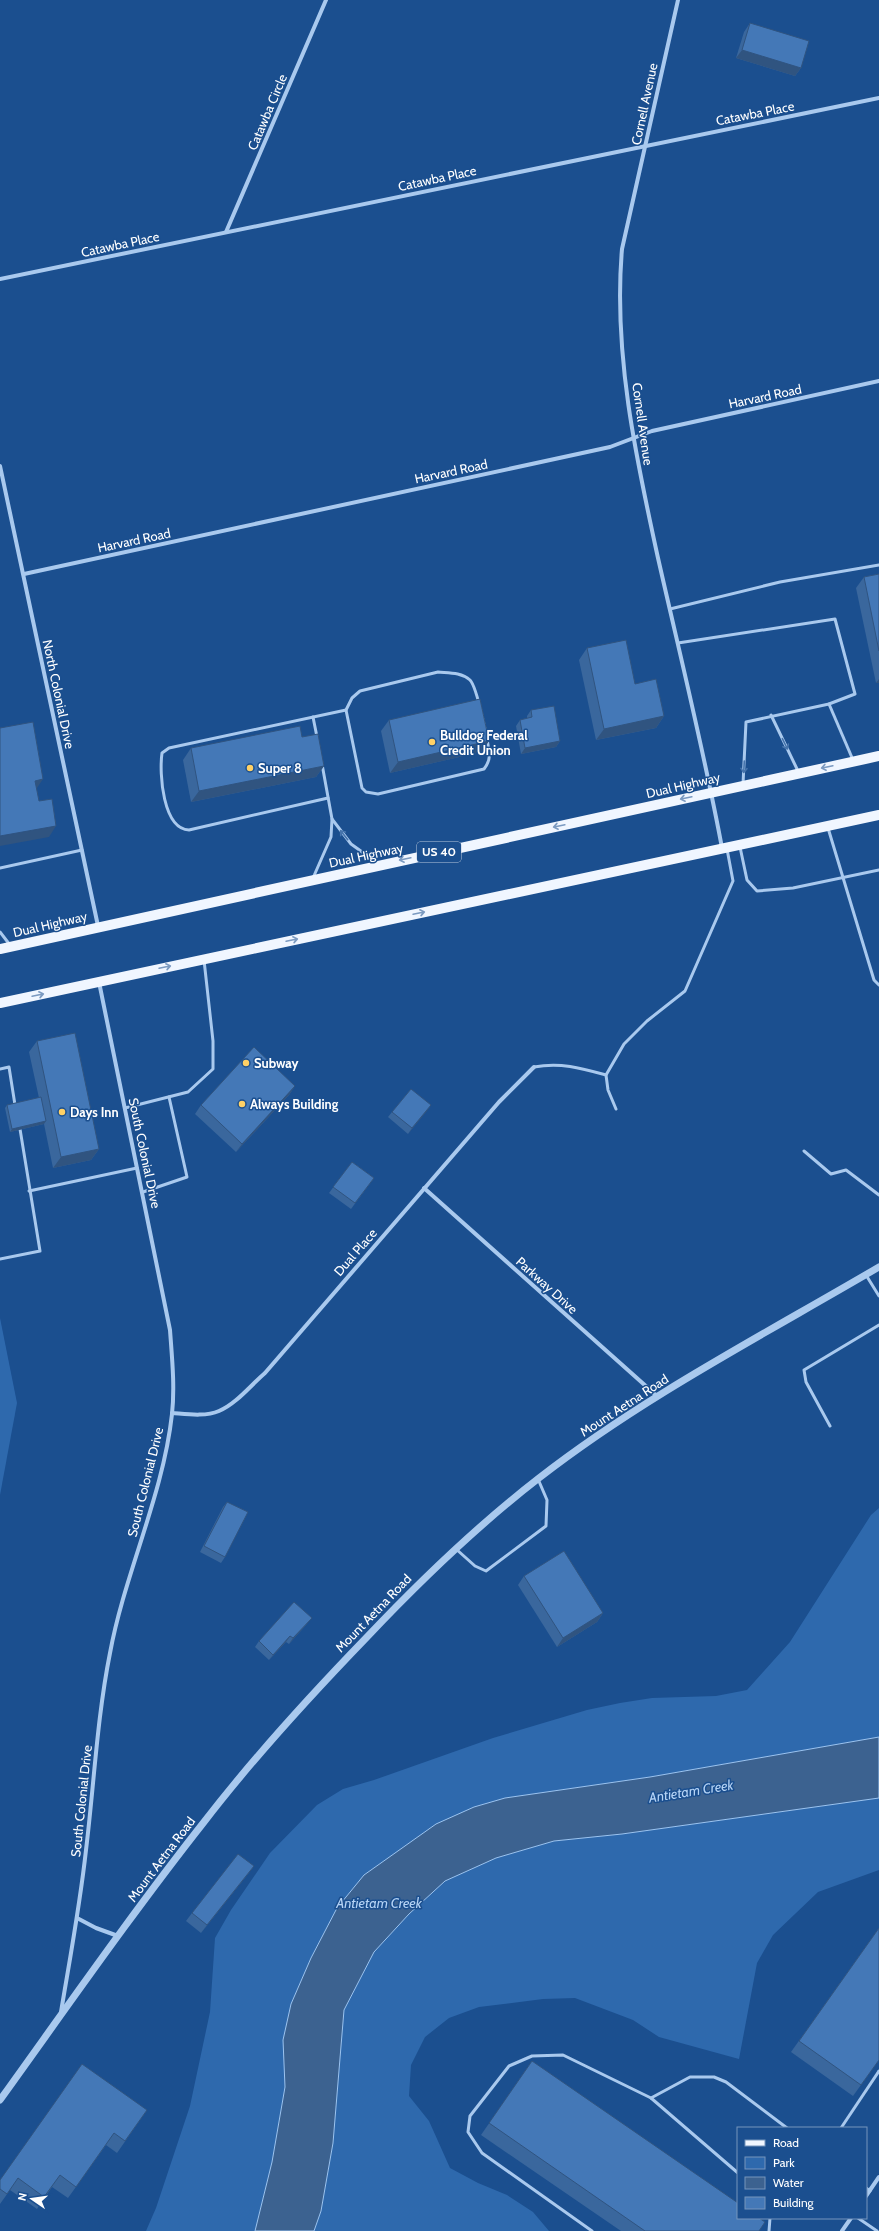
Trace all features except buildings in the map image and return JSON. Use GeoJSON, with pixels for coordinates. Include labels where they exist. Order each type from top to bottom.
{"type":"FeatureCollection","features":[{"type":"Feature","properties":{"kind":"main road","name":"Dual Highway"},"geometry":{"type":"LineString","coordinates":[[0,949],[98,926],[879,756]]}},
{"type":"Feature","properties":{"kind":"main road"},"geometry":{"type":"LineString","coordinates":[[0,1003],[879,815]]}},
{"type":"Feature","properties":{"kind":"street","name":"Catawba Circle"},"geometry":{"type":"LineString","coordinates":[[226,232],[326,0]]}},
{"type":"Feature","properties":{"kind":"street","name":"Cornell Avenue"},"geometry":{"type":"LineString","coordinates":[[678,0],[622,250],[619,289],[620,320],[634,439],[670,609],[724,848]]}},
{"type":"Feature","properties":{"kind":"street","name":"Catawba Place"},"geometry":{"type":"LineString","coordinates":[[0,279],[879,98]]}},
{"type":"Feature","properties":{"kind":"street","name":"Harvard Road"},"geometry":{"type":"LineString","coordinates":[[24,574],[610,447],[652,431],[879,381]]}},
{"type":"Feature","properties":{"kind":"street","name":"North Colonial Drive"},"geometry":{"type":"LineString","coordinates":[[0,466],[98,926]]}},
{"type":"Feature","properties":{"kind":"street","name":"South Colonial Drive"},"geometry":{"type":"LineString","coordinates":[[60,2015],[77,1918],[102,1703],[110,1653],[120,1606],[158,1480],[172,1413],[173,1371],[170,1330],[99,982]]}},
{"type":"Feature","properties":{"kind":"street","name":"Dual Place"},"geometry":{"type":"LineString","coordinates":[[172,1413],[199,1414],[219,1411],[236,1400],[265,1373],[499,1102],[534,1067]]}},
{"type":"Feature","properties":{"kind":"street","name":"Parkway Drive"},"geometry":{"type":"LineString","coordinates":[[424,1188],[658,1397]]}},
{"type":"Feature","properties":{"kind":"street","name":"Mount Aetna Road"},"geometry":{"type":"LineString","coordinates":[[0,2100],[60,2015],[204,1822],[256,1758],[341,1663],[411,1590],[456,1549],[538,1479],[594,1438],[658,1397],[879,1267]]}},
{"type":"Feature","properties":{"kind":"street"},"geometry":{"type":"LineString","coordinates":[[77,1918],[96,1928],[118,1936]]}},
{"type":"Feature","properties":{"kind":"street"},"geometry":{"type":"LineString","coordinates":[[868,2189],[879,2177]]}},
{"type":"Feature","properties":{"kind":"street"},"geometry":{"type":"LineString","coordinates":[[842,2231],[850,2219]]}},
{"type":"Feature","properties":{"kind":"lane"},"geometry":{"type":"LineString","coordinates":[[670,609],[780,582],[879,565]]}},
{"type":"Feature","properties":{"kind":"lane"},"geometry":{"type":"LineString","coordinates":[[678,643],[835,620],[855,694],[829,704],[771,715],[746,722],[743,785]]}},
{"type":"Feature","properties":{"kind":"lane"},"geometry":{"type":"LineString","coordinates":[[438,672],[462,675],[469,679],[479,703],[490,756],[484,769],[378,794],[366,792],[362,788],[346,710],[352,698],[360,691],[438,672]]}},
{"type":"Feature","properties":{"kind":"lane"},"geometry":{"type":"LineString","coordinates":[[829,704],[854,762]]}},
{"type":"Feature","properties":{"kind":"lane"},"geometry":{"type":"LineString","coordinates":[[328,798],[189,830],[182,829],[174,823],[169,816],[162,779],[162,753],[169,748],[346,710]]}},
{"type":"Feature","properties":{"kind":"lane"},"geometry":{"type":"LineString","coordinates":[[771,715],[799,773]]}},
{"type":"Feature","properties":{"kind":"lane"},"geometry":{"type":"LineString","coordinates":[[313,717],[317,739]]}},
{"type":"Feature","properties":{"kind":"lane"},"geometry":{"type":"LineString","coordinates":[[313,880],[331,836],[332,819],[321,761]]}},
{"type":"Feature","properties":{"kind":"lane"},"geometry":{"type":"LineString","coordinates":[[332,819],[351,844],[380,865]]}},
{"type":"Feature","properties":{"kind":"lane"},"geometry":{"type":"LineString","coordinates":[[828,826],[874,980],[879,985]]}},
{"type":"Feature","properties":{"kind":"lane"},"geometry":{"type":"LineString","coordinates":[[740,845],[747,880],[757,891],[793,888],[879,870]]}},
{"type":"Feature","properties":{"kind":"lane"},"geometry":{"type":"LineString","coordinates":[[616,1109],[608,1090],[606,1075],[624,1044],[647,1021],[685,991],[733,881],[724,848]]}},
{"type":"Feature","properties":{"kind":"lane"},"geometry":{"type":"LineString","coordinates":[[0,868],[82,850]]}},
{"type":"Feature","properties":{"kind":"lane"},"geometry":{"type":"LineString","coordinates":[[0,932],[11,946]]}},
{"type":"Feature","properties":{"kind":"lane"},"geometry":{"type":"LineString","coordinates":[[125,1108],[188,1092],[214,1069],[213,1041],[204,959]]}},
{"type":"Feature","properties":{"kind":"lane"},"geometry":{"type":"LineString","coordinates":[[534,1067],[549,1064],[574,1065],[606,1075]]}},
{"type":"Feature","properties":{"kind":"lane"},"geometry":{"type":"LineString","coordinates":[[0,1069],[9,1067],[15,1105]]}},
{"type":"Feature","properties":{"kind":"lane"},"geometry":{"type":"LineString","coordinates":[[143,1192],[187,1177],[169,1097]]}},
{"type":"Feature","properties":{"kind":"lane"},"geometry":{"type":"LineString","coordinates":[[0,1259],[40,1252],[20,1129]]}},
{"type":"Feature","properties":{"kind":"lane"},"geometry":{"type":"LineString","coordinates":[[804,1151],[832,1174],[846,1170],[879,1195]]}},
{"type":"Feature","properties":{"kind":"lane"},"geometry":{"type":"LineString","coordinates":[[29,1191],[138,1168]]}},
{"type":"Feature","properties":{"kind":"lane"},"geometry":{"type":"LineString","coordinates":[[866,1275],[879,1296]]}},
{"type":"Feature","properties":{"kind":"lane"},"geometry":{"type":"LineString","coordinates":[[830,1426],[806,1382],[804,1370],[879,1325]]}},
{"type":"Feature","properties":{"kind":"lane"},"geometry":{"type":"LineString","coordinates":[[456,1549],[475,1566],[486,1571],[546,1526],[547,1500],[538,1479]]}},
{"type":"Feature","properties":{"kind":"lane"},"geometry":{"type":"LineString","coordinates":[[592,2231],[482,2153],[468,2132],[470,2116],[508,2066],[532,2056],[563,2055],[651,2098],[737,2172]]}},
{"type":"Feature","properties":{"kind":"lane"},"geometry":{"type":"LineString","coordinates":[[841,2127],[879,2071]]}},
{"type":"Feature","properties":{"kind":"lane"},"geometry":{"type":"LineString","coordinates":[[651,2098],[690,2078],[714,2077],[726,2082],[786,2127]]}},
{"type":"Feature","properties":{"kind":"lane"},"geometry":{"type":"LineString","coordinates":[[769,2231],[770,2219]]}},
{"type":"Feature","properties":{"kind":"lane"},"geometry":{"type":"LineString","coordinates":[[859,2219],[877,2231]]}},
{"type":"Feature","properties":{"kind":"green space"},"geometry":{"type":"Polygon","coordinates":[[[0,1318],[17,1403],[0,1495],[0,1318]]]}},
{"type":"Feature","properties":{"kind":"green space"},"geometry":{"type":"Polygon","coordinates":[[[879,1508],[879,1737],[650,1777],[505,1798],[474,1807],[436,1825],[364,1875],[337,1908],[311,1958],[291,2004],[284,2040],[285,2087],[272,2162],[255,2231],[146,2231],[156,2208],[190,2106],[210,2012],[215,1938],[231,1910],[270,1853],[317,1805],[343,1789],[374,1780],[493,1738],[587,1710],[652,1698],[716,1696],[747,1690],[790,1642],[871,1515],[879,1508]]]}},
{"type":"Feature","properties":{"kind":"green space"},"geometry":{"type":"Polygon","coordinates":[[[879,1798],[879,1870],[818,1892],[773,1935],[757,1963],[739,2059],[659,2037],[633,2020],[575,1998],[543,1999],[479,2007],[449,2018],[425,2037],[411,2065],[409,2096],[429,2121],[450,2168],[478,2183],[507,2195],[533,2212],[549,2231],[314,2231],[321,2211],[333,2143],[344,2010],[374,1952],[409,1914],[445,1881],[496,1858],[554,1841],[622,1834],[879,1798]]]}},
{"type":"Feature","properties":{"kind":"water","name":"Antietam Creek"},"geometry":{"type":"Polygon","coordinates":[[[879,1737],[879,1798],[622,1834],[554,1841],[496,1858],[445,1881],[409,1914],[374,1952],[344,2010],[333,2143],[321,2211],[314,2231],[255,2231],[272,2162],[285,2087],[283,2040],[291,2004],[311,1958],[337,1908],[364,1875],[436,1824],[474,1807],[505,1798],[650,1777],[879,1737]]]}},
{"type":"Feature","properties":{"kind":"place","name":"Bulldog Federal Credit Union"},"geometry":{"type":"Point","coordinates":[432,742]}},
{"type":"Feature","properties":{"kind":"place","name":"Super 8"},"geometry":{"type":"Point","coordinates":[250,768]}},
{"type":"Feature","properties":{"kind":"place","name":"Subway"},"geometry":{"type":"Point","coordinates":[246,1063]}},
{"type":"Feature","properties":{"kind":"place","name":"Always Building"},"geometry":{"type":"Point","coordinates":[242,1104]}},
{"type":"Feature","properties":{"kind":"place","name":"Days Inn"},"geometry":{"type":"Point","coordinates":[62,1112]}}]}
